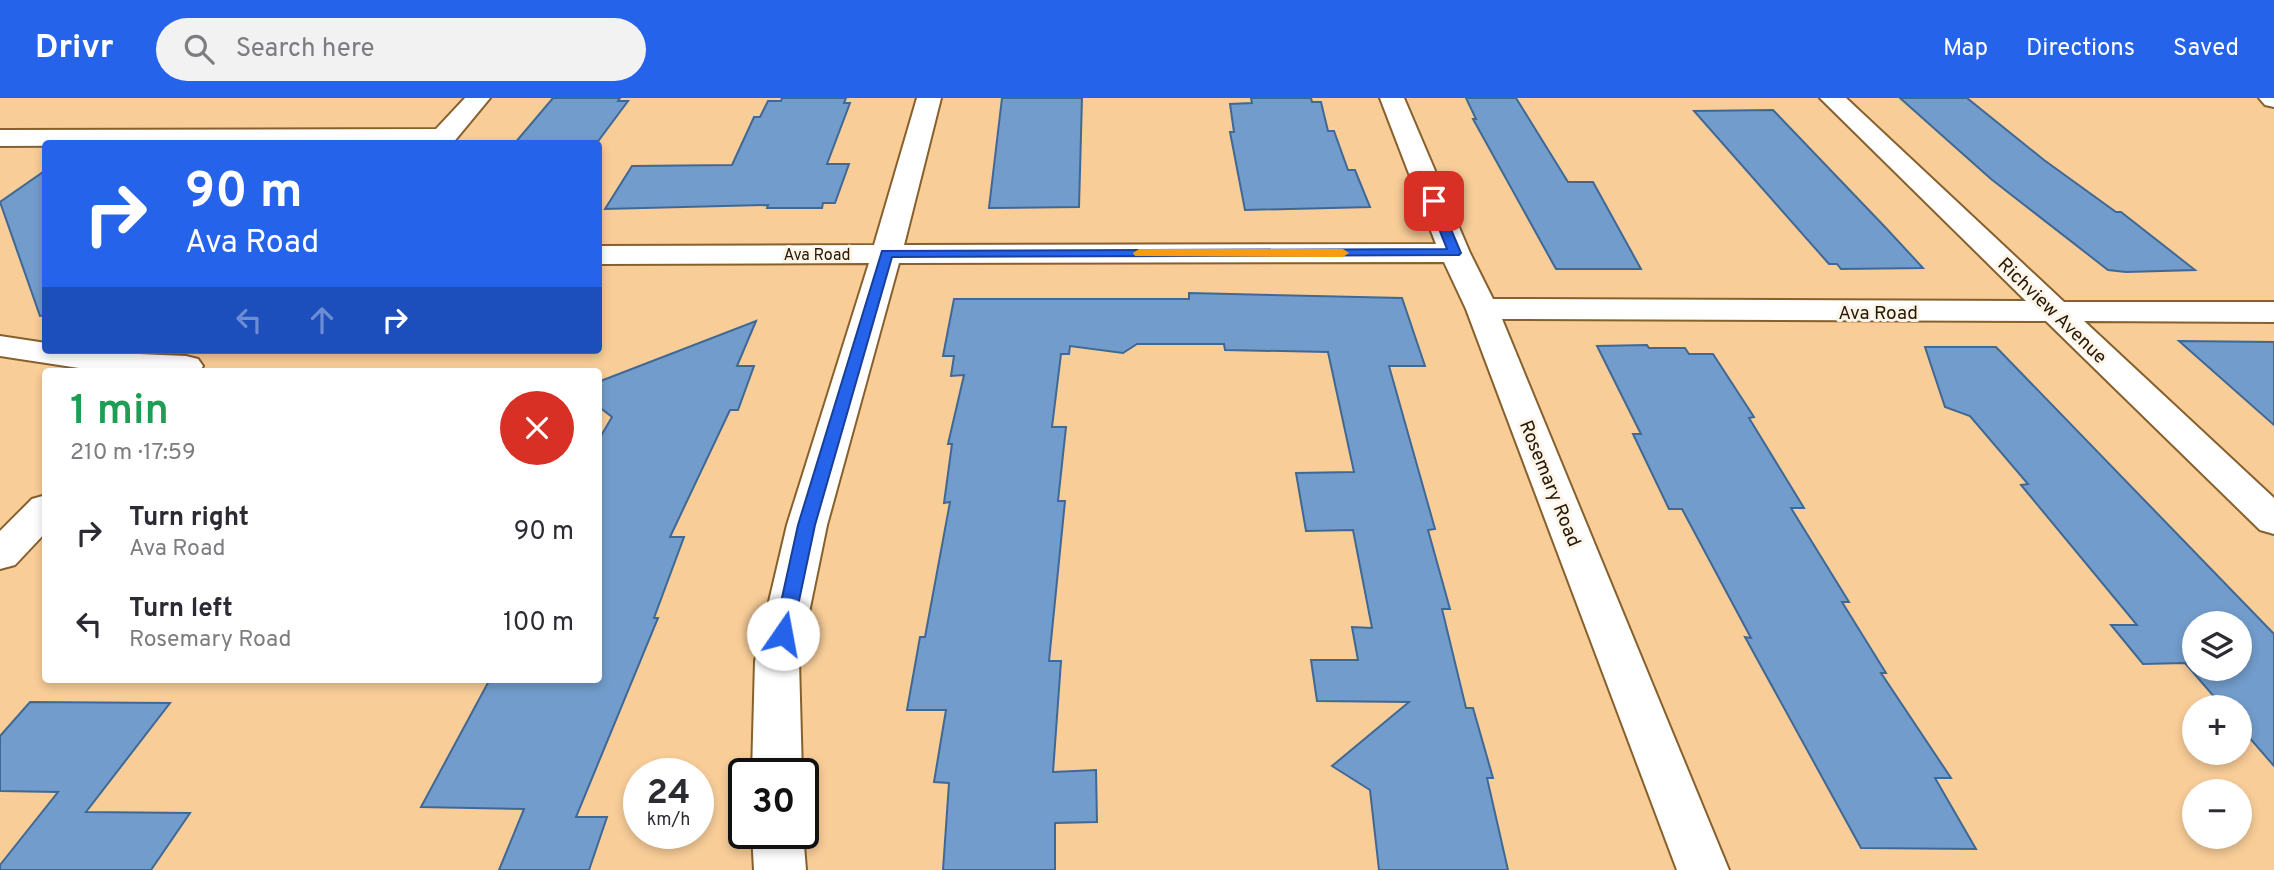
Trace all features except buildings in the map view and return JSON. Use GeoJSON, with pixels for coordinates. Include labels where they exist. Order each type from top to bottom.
{"type":"FeatureCollection","features":[{"type":"Feature","properties":{"kind":"street"},"geometry":{"type":"LineString","coordinates":[[0,138],[440,140],[478,98]]}},
{"type":"Feature","properties":{"kind":"street"},"geometry":{"type":"LineString","coordinates":[[778,758],[777,661],[807,525],[887,254],[929,98]]}},
{"type":"Feature","properties":{"kind":"street","name":"Rosemary Road"},"geometry":{"type":"LineString","coordinates":[[1392,98],[1455,253],[1482,309],[1703,870]]}},
{"type":"Feature","properties":{"kind":"street","name":"Richview Avenue"},"geometry":{"type":"LineString","coordinates":[[1832,98],[2274,521]]}},
{"type":"Feature","properties":{"kind":"street","name":"Ava Road"},"geometry":{"type":"LineString","coordinates":[[602,255],[1455,253]]}},
{"type":"Feature","properties":{"kind":"street","name":"Ava Road"},"geometry":{"type":"LineString","coordinates":[[1482,309],[2274,312]]}},
{"type":"Feature","properties":{"kind":"street"},"geometry":{"type":"LineString","coordinates":[[0,346],[42,352]]}},
{"type":"Feature","properties":{"kind":"street"},"geometry":{"type":"LineString","coordinates":[[53,354],[92,360],[192,362]]}},
{"type":"Feature","properties":{"kind":"street"},"geometry":{"type":"LineString","coordinates":[[0,555],[42,512]]}},
{"type":"Feature","properties":{"kind":"street"},"geometry":{"type":"LineString","coordinates":[[779,849],[780,870]]}},
{"type":"Feature","properties":{"kind":"slow traffic"},"geometry":{"type":"LineString","coordinates":[[1139,253],[1343,253]]}},
{"type":"Feature","properties":{"kind":"route"},"geometry":{"type":"LineString","coordinates":[[783,634],[807,525],[887,254],[1455,253],[1434,201]]}}]}
